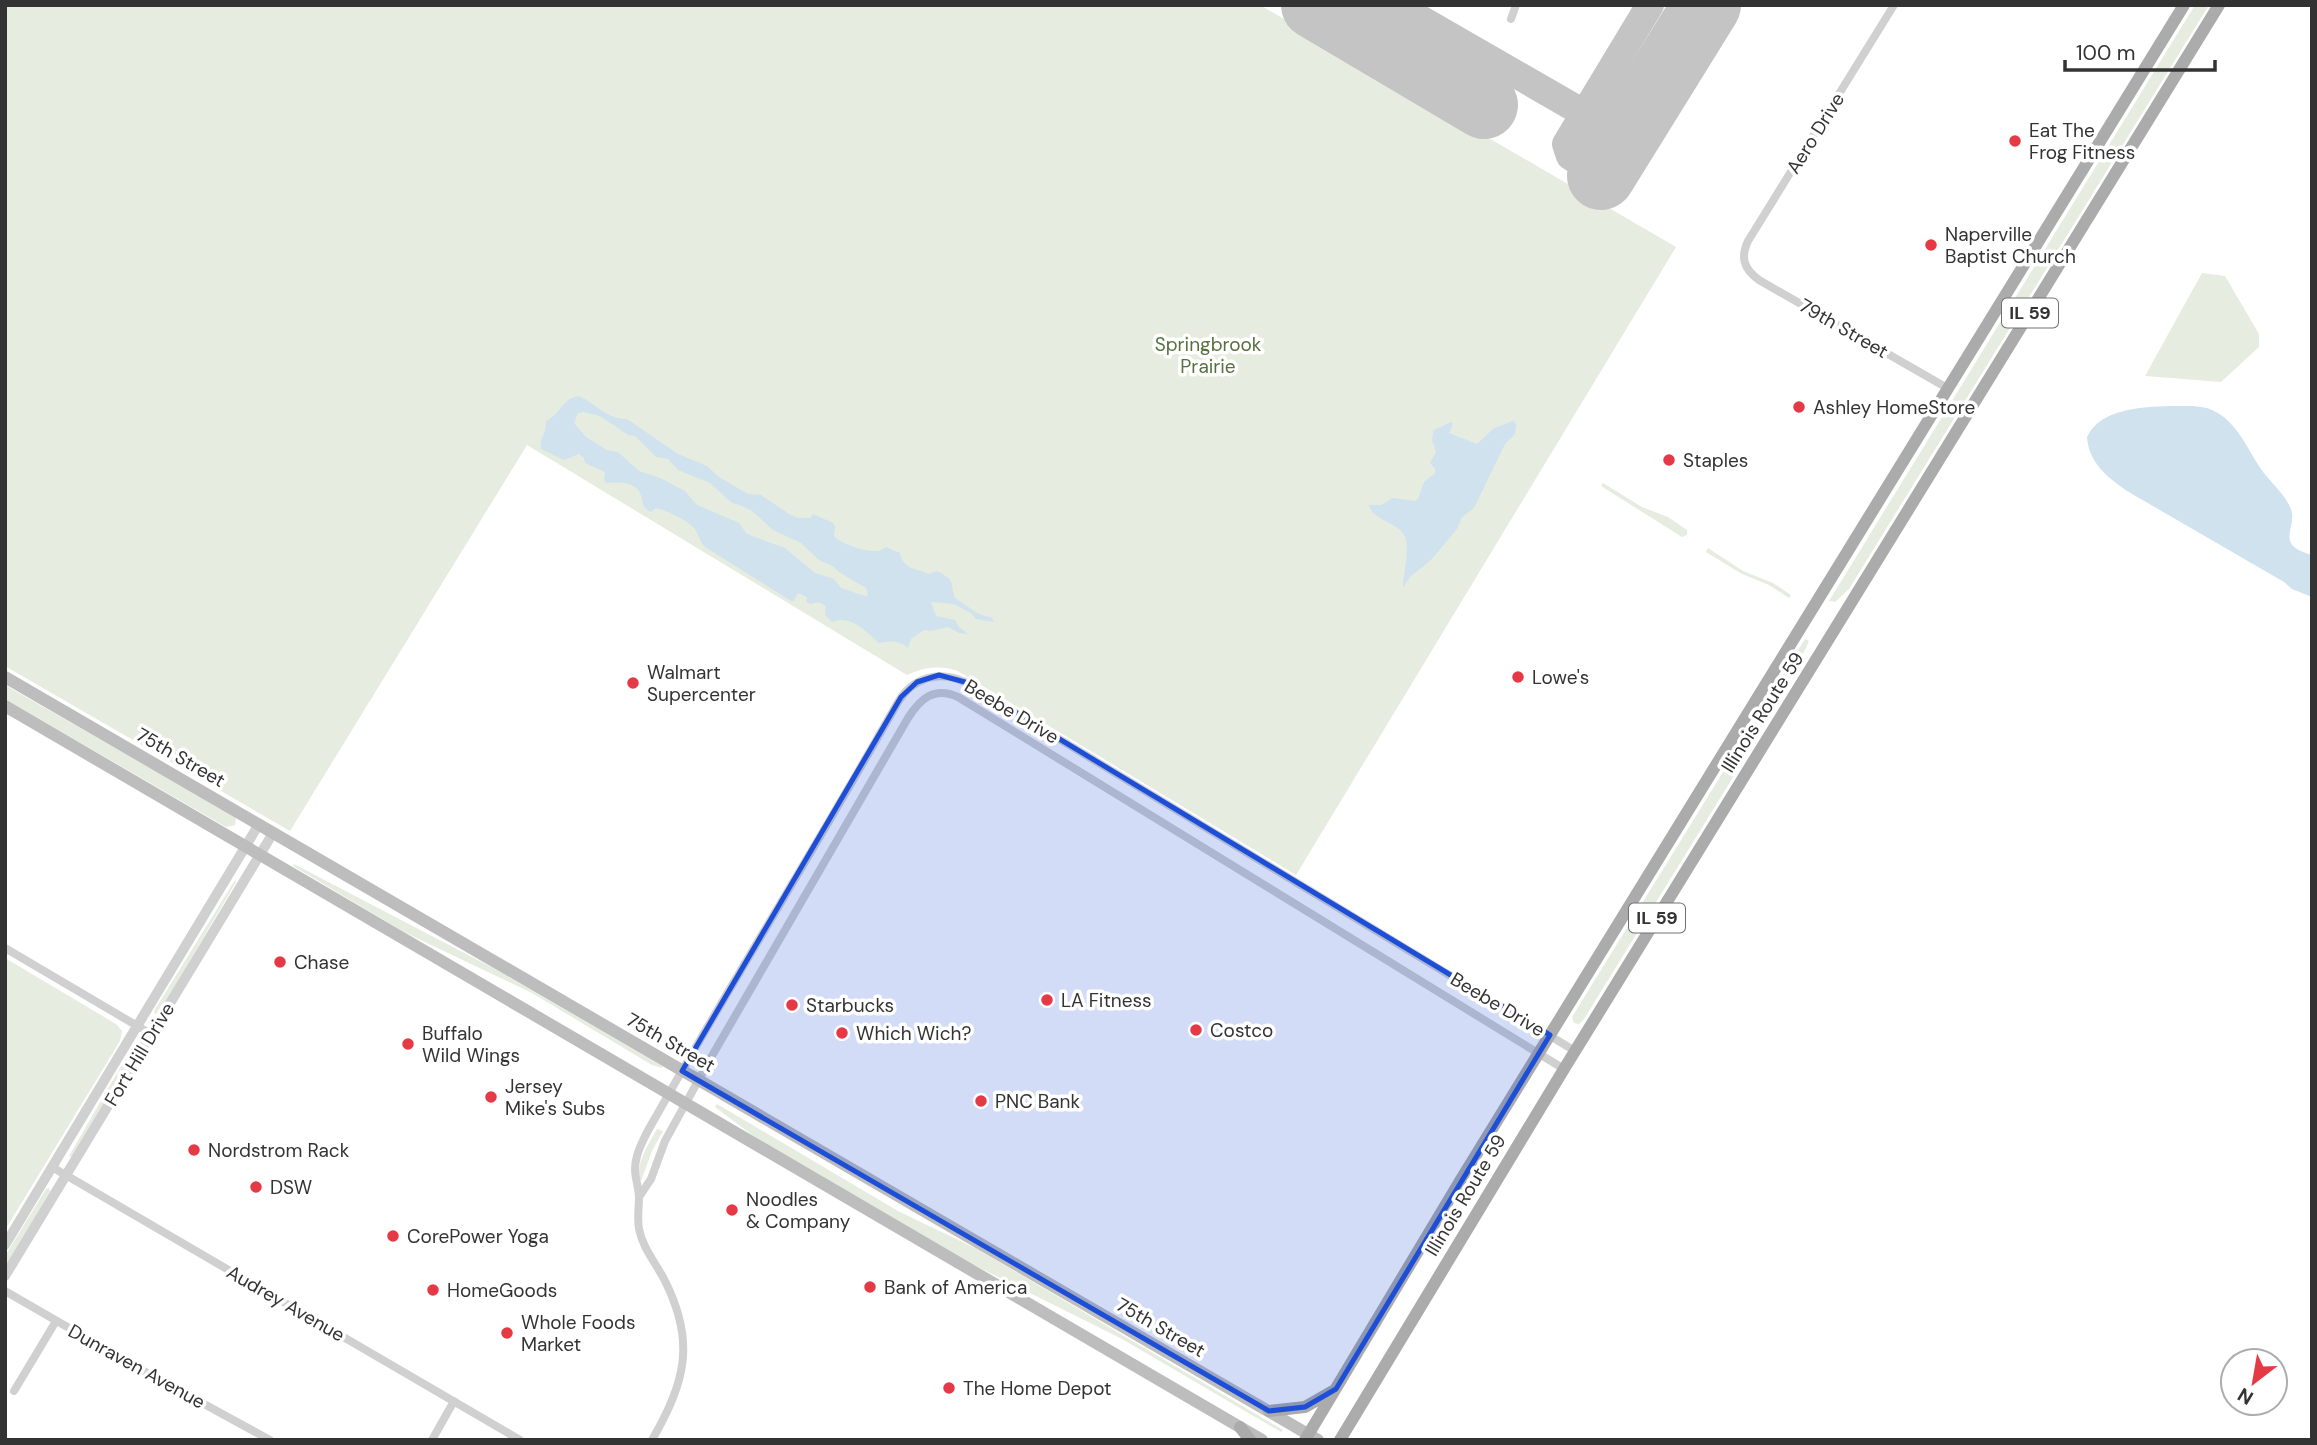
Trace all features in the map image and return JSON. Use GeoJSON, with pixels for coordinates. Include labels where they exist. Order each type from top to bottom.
{"type":"FeatureCollection","features":[{"type":"Feature","properties":{"kind":"main road","name":"Illinois Route 59"},"geometry":{"type":"LineString","coordinates":[[1310,1438],[1336,1389],[1539,1052],[2184,5]]}},
{"type":"Feature","properties":{"kind":"main road","name":"Illinois Route 59"},"geometry":{"type":"LineString","coordinates":[[1340,1440],[1575,1051],[2219,5]]}},
{"type":"Feature","properties":{"kind":"main road","name":"75th Street"},"geometry":{"type":"LineString","coordinates":[[5,677],[1269,1411],[1310,1438]]}},
{"type":"Feature","properties":{"kind":"main road"},"geometry":{"type":"LineString","coordinates":[[5,706],[1262,1440]]}},
{"type":"Feature","properties":{"kind":"main road"},"geometry":{"type":"LineString","coordinates":[[1269,1411],[1305,1407],[1336,1389]]}},
{"type":"Feature","properties":{"kind":"main road"},"geometry":{"type":"LineString","coordinates":[[1240,1427],[1250,1440]]}},
{"type":"Feature","properties":{"kind":"street"},"geometry":{"type":"LineString","coordinates":[[1511,19],[1516,5]]}},
{"type":"Feature","properties":{"kind":"street","name":"Aero Drive"},"geometry":{"type":"LineString","coordinates":[[1744,263],[1744,251],[1748,241],[1894,5]]}},
{"type":"Feature","properties":{"kind":"street","name":"79th Street"},"geometry":{"type":"LineString","coordinates":[[1744,263],[1759,280],[1949,389]]}},
{"type":"Feature","properties":{"kind":"street","name":"Beebe Drive"},"geometry":{"type":"LineString","coordinates":[[652,1440],[669,1410],[679,1384],[684,1356],[676,1306],[640,1232],[639,1197],[634,1177],[638,1153],[668,1094],[901,697],[917,682],[939,675],[965,682],[1575,1051]]}},
{"type":"Feature","properties":{"kind":"street","name":"Beebe Drive"},"geometry":{"type":"LineString","coordinates":[[639,1197],[698,1080],[908,718],[919,702],[937,693],[958,697],[1564,1069]]}},
{"type":"Feature","properties":{"kind":"street","name":"Fort Hill Drive"},"geometry":{"type":"LineString","coordinates":[[5,1245],[259,824]]}},
{"type":"Feature","properties":{"kind":"street","name":"Fort Hill Drive"},"geometry":{"type":"LineString","coordinates":[[5,1276],[273,833]]}},
{"type":"Feature","properties":{"kind":"street"},"geometry":{"type":"LineString","coordinates":[[5,948],[151,1034]]}},
{"type":"Feature","properties":{"kind":"street","name":"Audrey Avenue"},"geometry":{"type":"LineString","coordinates":[[52,1167],[520,1440]]}},
{"type":"Feature","properties":{"kind":"street","name":"Dunraven Avenue"},"geometry":{"type":"LineString","coordinates":[[5,1290],[270,1440]]}},
{"type":"Feature","properties":{"kind":"street"},"geometry":{"type":"LineString","coordinates":[[14,1391],[56,1321]]}},
{"type":"Feature","properties":{"kind":"street"},"geometry":{"type":"LineString","coordinates":[[432,1440],[454,1401]]}},
{"type":"Feature","properties":{"kind":"highlighted area"},"geometry":{"type":"Polygon","coordinates":[[[939,675],[965,682],[1550,1035],[1336,1389],[1305,1407],[1269,1411],[682,1071],[901,697],[917,682],[939,675]]]}},
{"type":"Feature","properties":{"kind":"green space","name":"Springbrook Prairie"},"geometry":{"type":"Polygon","coordinates":[[[5,5],[1260,5],[1676,247],[1296,875],[958,671],[932,668],[907,675],[527,445],[290,831],[5,666],[5,5]]]}},
{"type":"Feature","properties":{"kind":"green space"},"geometry":{"type":"Polygon","coordinates":[[[2195,5],[2209,5],[1849,589],[1835,602],[1829,601],[2195,5]]]}},
{"type":"Feature","properties":{"kind":"green space"},"geometry":{"type":"Polygon","coordinates":[[[2202,273],[2225,276],[2259,334],[2259,347],[2221,382],[2145,376],[2202,273]]]}},
{"type":"Feature","properties":{"kind":"green space"},"geometry":{"type":"Polygon","coordinates":[[[1603,483],[1642,507],[1668,517],[1687,530],[1687,535],[1682,537],[1601,486],[1603,483]]]}},
{"type":"Feature","properties":{"kind":"green space"},"geometry":{"type":"Polygon","coordinates":[[[1708,548],[1743,571],[1773,583],[1791,595],[1789,598],[1769,585],[1742,574],[1706,552],[1708,548]]]}},
{"type":"Feature","properties":{"kind":"green space"},"geometry":{"type":"Polygon","coordinates":[[[1805,639],[1809,641],[1806,648],[1735,774],[1584,1019],[1579,1024],[1574,1023],[1572,1017],[1805,639]]]}},
{"type":"Feature","properties":{"kind":"green space"},"geometry":{"type":"Polygon","coordinates":[[[5,685],[234,816],[235,825],[226,827],[5,699],[5,685]]]}},
{"type":"Feature","properties":{"kind":"green space"},"geometry":{"type":"Polygon","coordinates":[[[294,864],[493,968],[662,1068],[652,1065],[532,993],[406,933],[293,866],[294,864]]]}},
{"type":"Feature","properties":{"kind":"green space"},"geometry":{"type":"Polygon","coordinates":[[[235,880],[159,1013],[155,1014],[154,1011],[235,880]]]}},
{"type":"Feature","properties":{"kind":"green space"},"geometry":{"type":"Polygon","coordinates":[[[5,958],[116,1024],[122,1031],[120,1041],[5,1230],[5,958]]]}},
{"type":"Feature","properties":{"kind":"green space"},"geometry":{"type":"Polygon","coordinates":[[[134,1049],[136,1051],[72,1157],[69,1156],[128,1054],[134,1049]]]}},
{"type":"Feature","properties":{"kind":"green space"},"geometry":{"type":"Polygon","coordinates":[[[717,1104],[898,1211],[977,1249],[1283,1430],[1281,1432],[1122,1339],[974,1265],[760,1141],[715,1107],[717,1104]]]}},
{"type":"Feature","properties":{"kind":"green space"},"geometry":{"type":"Polygon","coordinates":[[[657,1129],[663,1131],[641,1181],[641,1162],[657,1129]]]}},
{"type":"Feature","properties":{"kind":"green space"},"geometry":{"type":"Polygon","coordinates":[[[49,1188],[50,1192],[5,1267],[5,1256],[49,1188]]]}},
{"type":"Feature","properties":{"kind":"water"},"geometry":{"type":"Polygon","coordinates":[[[578,396],[612,416],[627,419],[678,454],[707,466],[719,477],[748,494],[761,495],[789,514],[798,518],[810,518],[813,514],[833,523],[834,536],[847,545],[872,551],[886,547],[900,553],[904,563],[911,568],[928,574],[937,571],[949,579],[955,598],[977,613],[992,618],[994,622],[976,619],[971,613],[954,604],[931,602],[936,616],[955,620],[968,634],[948,627],[924,630],[911,639],[908,648],[894,642],[879,643],[852,622],[832,622],[825,615],[824,605],[819,602],[810,604],[806,601],[807,597],[798,593],[794,601],[791,601],[705,547],[695,529],[686,521],[656,508],[651,512],[648,510],[634,486],[607,483],[604,480],[605,472],[585,463],[579,454],[564,460],[541,449],[546,421],[578,396]],[[578,413],[574,423],[586,437],[607,450],[618,452],[639,471],[685,491],[697,505],[739,523],[746,533],[752,536],[785,548],[815,573],[834,579],[841,588],[868,595],[866,588],[819,560],[801,543],[773,530],[752,511],[732,503],[710,483],[678,470],[668,459],[656,457],[635,436],[628,435],[600,416],[578,413]]]}},
{"type":"Feature","properties":{"kind":"water"},"geometry":{"type":"Polygon","coordinates":[[[2193,406],[2212,410],[2229,422],[2288,504],[2292,516],[2290,541],[2300,551],[2312,555],[2312,597],[2292,589],[2127,491],[2106,475],[2095,462],[2087,437],[2095,426],[2106,418],[2134,409],[2193,406]]]}},
{"type":"Feature","properties":{"kind":"water"},"geometry":{"type":"Polygon","coordinates":[[[1513,421],[1516,424],[1515,434],[1505,444],[1474,508],[1462,517],[1457,529],[1431,560],[1411,576],[1403,587],[1407,555],[1405,537],[1397,528],[1375,515],[1369,505],[1381,505],[1393,498],[1415,501],[1418,499],[1424,482],[1435,473],[1430,463],[1436,452],[1432,440],[1434,430],[1451,422],[1453,424],[1449,433],[1477,444],[1494,428],[1513,421]]]}},
{"type":"Feature","properties":{"kind":"taxiway"},"geometry":{"type":"LineString","coordinates":[[1396,5],[1625,137]]}},
{"type":"Feature","properties":{"kind":"taxiway"},"geometry":{"type":"LineString","coordinates":[[1601,176],[1570,156],[1566,144],[1650,5]]}},
{"type":"Feature","properties":{"kind":"runway"},"geometry":{"type":"LineString","coordinates":[[1315,5],[1484,105]]}},
{"type":"Feature","properties":{"kind":"runway"},"geometry":{"type":"LineString","coordinates":[[1601,176],[1707,5]]}},
{"type":"Feature","properties":{"kind":"place","name":"Eat The Frog Fitness"},"geometry":{"type":"Point","coordinates":[2015,141]}},
{"type":"Feature","properties":{"kind":"place","name":"Naperville Baptist Church"},"geometry":{"type":"Point","coordinates":[1931,245]}},
{"type":"Feature","properties":{"kind":"place","name":"Ashley HomeStore"},"geometry":{"type":"Point","coordinates":[1799,407]}},
{"type":"Feature","properties":{"kind":"place","name":"Staples"},"geometry":{"type":"Point","coordinates":[1669,460]}},
{"type":"Feature","properties":{"kind":"place","name":"Lowe's"},"geometry":{"type":"Point","coordinates":[1518,677]}},
{"type":"Feature","properties":{"kind":"place","name":"Walmart Supercenter"},"geometry":{"type":"Point","coordinates":[633,683]}},
{"type":"Feature","properties":{"kind":"place","name":"Chase"},"geometry":{"type":"Point","coordinates":[280,962]}},
{"type":"Feature","properties":{"kind":"place","name":"LA Fitness"},"geometry":{"type":"Point","coordinates":[1047,1000]}},
{"type":"Feature","properties":{"kind":"place","name":"Starbucks"},"geometry":{"type":"Point","coordinates":[792,1005]}},
{"type":"Feature","properties":{"kind":"place","name":"Costco"},"geometry":{"type":"Point","coordinates":[1196,1030]}},
{"type":"Feature","properties":{"kind":"place","name":"Which Wich?"},"geometry":{"type":"Point","coordinates":[842,1033]}},
{"type":"Feature","properties":{"kind":"place","name":"Buffalo Wild Wings"},"geometry":{"type":"Point","coordinates":[408,1044]}},
{"type":"Feature","properties":{"kind":"place","name":"Jersey Mike's Subs"},"geometry":{"type":"Point","coordinates":[491,1097]}},
{"type":"Feature","properties":{"kind":"place","name":"PNC Bank"},"geometry":{"type":"Point","coordinates":[981,1101]}},
{"type":"Feature","properties":{"kind":"place","name":"Nordstrom Rack"},"geometry":{"type":"Point","coordinates":[194,1150]}},
{"type":"Feature","properties":{"kind":"place","name":"DSW"},"geometry":{"type":"Point","coordinates":[256,1187]}},
{"type":"Feature","properties":{"kind":"place","name":"Noodles & Company"},"geometry":{"type":"Point","coordinates":[732,1210]}},
{"type":"Feature","properties":{"kind":"place","name":"CorePower Yoga"},"geometry":{"type":"Point","coordinates":[393,1236]}},
{"type":"Feature","properties":{"kind":"place","name":"Bank of America"},"geometry":{"type":"Point","coordinates":[870,1287]}},
{"type":"Feature","properties":{"kind":"place","name":"HomeGoods"},"geometry":{"type":"Point","coordinates":[433,1290]}},
{"type":"Feature","properties":{"kind":"place","name":"Whole Foods Market"},"geometry":{"type":"Point","coordinates":[507,1333]}},
{"type":"Feature","properties":{"kind":"place","name":"The Home Depot"},"geometry":{"type":"Point","coordinates":[949,1388]}}]}
